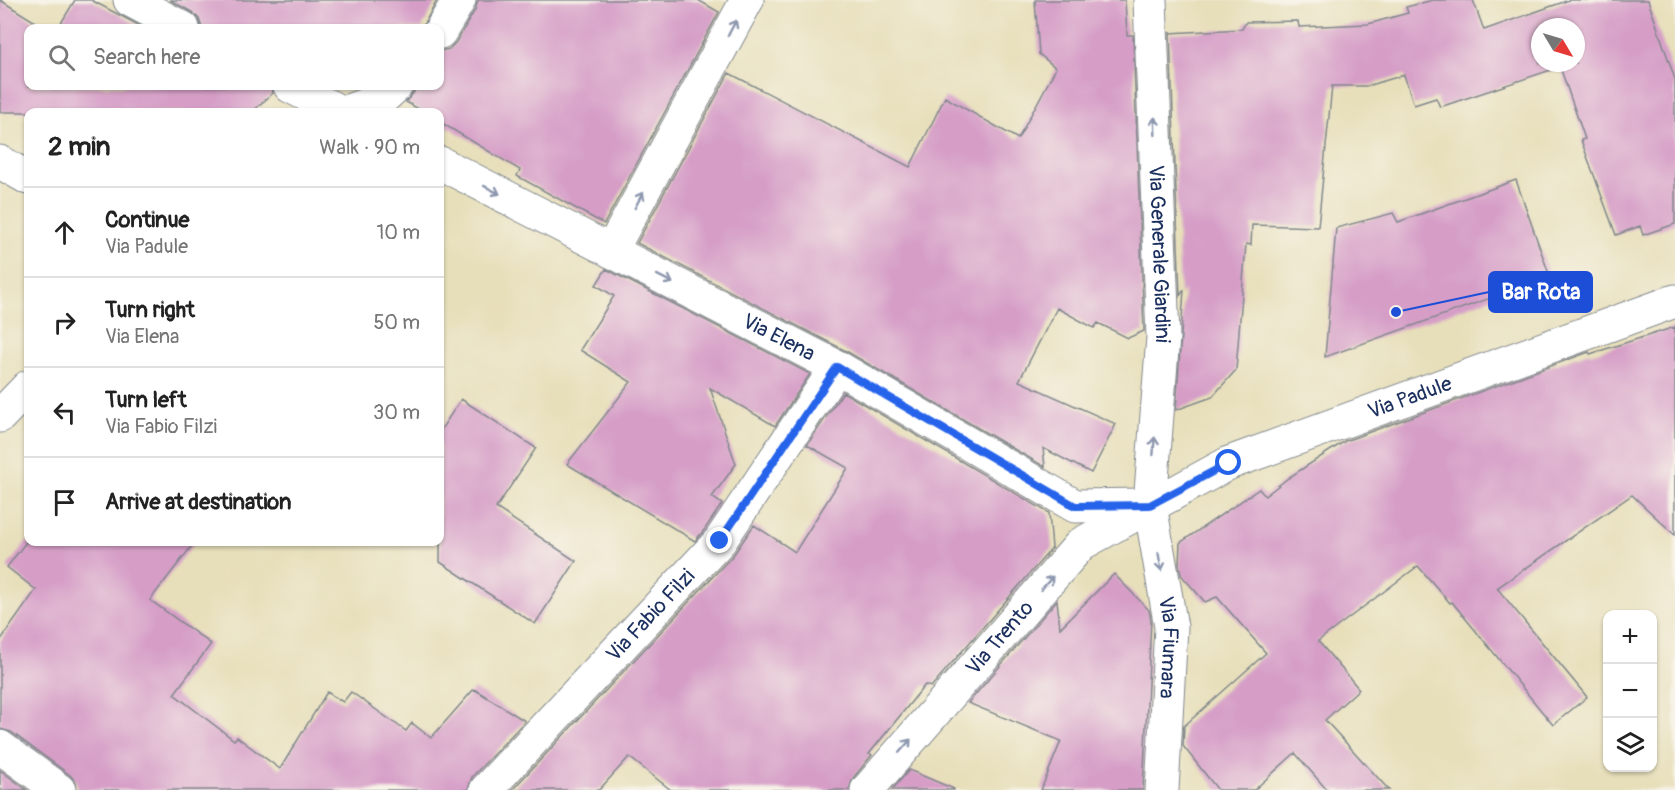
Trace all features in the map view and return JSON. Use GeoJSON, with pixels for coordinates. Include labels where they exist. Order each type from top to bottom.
{"type":"FeatureCollection","features":[{"type":"Feature","properties":{"kind":"street"},"geometry":{"type":"LineString","coordinates":[[130,0],[175,24]]}},
{"type":"Feature","properties":{"kind":"street"},"geometry":{"type":"LineString","coordinates":[[444,25],[459,0]]}},
{"type":"Feature","properties":{"kind":"street"},"geometry":{"type":"LineString","coordinates":[[611,251],[747,0]]}},
{"type":"Feature","properties":{"kind":"street","name":"Via Generale Giardini"},"geometry":{"type":"LineString","coordinates":[[1150,505],[1163,337],[1151,0]]}},
{"type":"Feature","properties":{"kind":"street"},"geometry":{"type":"LineString","coordinates":[[298,90],[332,108]]}},
{"type":"Feature","properties":{"kind":"street"},"geometry":{"type":"LineString","coordinates":[[356,108],[382,99],[392,90]]}},
{"type":"Feature","properties":{"kind":"street"},"geometry":{"type":"LineString","coordinates":[[0,162],[24,176]]}},
{"type":"Feature","properties":{"kind":"street","name":"Via Elena"},"geometry":{"type":"LineString","coordinates":[[444,165],[837,367],[1075,506],[1150,505]]}},
{"type":"Feature","properties":{"kind":"street","name":"Via Padule"},"geometry":{"type":"LineString","coordinates":[[1150,505],[1229,463],[1675,301]]}},
{"type":"Feature","properties":{"kind":"street","name":"Via Fabio Filzi"},"geometry":{"type":"LineString","coordinates":[[486,790],[720,541],[837,367]]}},
{"type":"Feature","properties":{"kind":"street"},"geometry":{"type":"LineString","coordinates":[[0,417],[24,391]]}},
{"type":"Feature","properties":{"kind":"street","name":"Via Fiumara"},"geometry":{"type":"LineString","coordinates":[[1150,505],[1171,627],[1169,783]]}},
{"type":"Feature","properties":{"kind":"street","name":"Via Trento"},"geometry":{"type":"LineString","coordinates":[[867,790],[1081,544],[1150,505]]}},
{"type":"Feature","properties":{"kind":"street"},"geometry":{"type":"LineString","coordinates":[[0,747],[59,790]]}},
{"type":"Feature","properties":{"kind":"building"},"geometry":{"type":"Polygon","coordinates":[[[0,0],[39,24],[24,24],[24,90],[272,90],[273,93],[256,108],[24,108],[24,112],[0,112],[0,0]]]}},
{"type":"Feature","properties":{"kind":"building"},"geometry":{"type":"Polygon","coordinates":[[[75,0],[91,0],[136,24],[60,24],[75,0]]]}},
{"type":"Feature","properties":{"kind":"building"},"geometry":{"type":"Polygon","coordinates":[[[170,0],[437,0],[424,24],[201,24],[192,12],[170,0]]]}},
{"type":"Feature","properties":{"kind":"building"},"geometry":{"type":"Polygon","coordinates":[[[478,0],[698,0],[719,12],[604,224],[517,176],[520,170],[444,124],[444,108],[417,108],[406,102],[414,90],[444,90],[444,50],[449,49],[456,42],[475,10],[478,0]]]}},
{"type":"Feature","properties":{"kind":"building"},"geometry":{"type":"Polygon","coordinates":[[[1035,0],[1125,0],[1127,35],[1133,35],[1144,331],[1128,338],[1098,323],[1094,328],[1057,308],[1019,381],[1116,424],[1091,473],[1043,448],[1045,467],[846,351],[637,243],[729,73],[910,167],[945,97],[1018,139],[1056,68],[1039,54],[1035,0]]]}},
{"type":"Feature","properties":{"kind":"building"},"geometry":{"type":"Polygon","coordinates":[[[1433,0],[1473,0],[1484,30],[1569,0],[1648,0],[1675,79],[1675,224],[1643,235],[1640,226],[1616,235],[1581,140],[1585,139],[1562,72],[1585,72],[1585,18],[1531,18],[1531,72],[1545,72],[1440,107],[1436,98],[1414,105],[1404,75],[1367,86],[1332,86],[1318,227],[1252,225],[1251,245],[1246,244],[1236,370],[1212,397],[1176,410],[1184,289],[1180,296],[1170,33],[1242,29],[1246,22],[1298,21],[1299,27],[1368,24],[1408,13],[1406,7],[1433,0]]]}},
{"type":"Feature","properties":{"kind":"building"},"geometry":{"type":"Polygon","coordinates":[[[1516,180],[1550,277],[1325,357],[1336,228],[1393,213],[1398,222],[1516,180]]]}},
{"type":"Feature","properties":{"kind":"building"},"geometry":{"type":"Polygon","coordinates":[[[606,269],[810,374],[775,426],[710,388],[736,464],[712,497],[722,504],[695,541],[567,464],[631,382],[580,350],[614,296],[596,285],[606,269]]]}},
{"type":"Feature","properties":{"kind":"building"},"geometry":{"type":"Polygon","coordinates":[[[1675,327],[1675,535],[1632,495],[1497,588],[1587,697],[1553,725],[1452,602],[1450,603],[1418,566],[1318,641],[1359,689],[1325,720],[1389,790],[1327,790],[1295,753],[1254,790],[1218,790],[1183,746],[1184,726],[1266,653],[1217,597],[1205,602],[1181,575],[1180,543],[1259,489],[1265,496],[1288,478],[1345,441],[1589,352],[1590,354],[1675,327]]]}},
{"type":"Feature","properties":{"kind":"building"},"geometry":{"type":"Polygon","coordinates":[[[843,392],[1049,513],[1052,548],[931,687],[925,685],[869,754],[872,755],[853,778],[849,790],[671,790],[629,757],[599,790],[512,790],[734,554],[754,525],[795,552],[848,468],[807,445],[843,392]]]}},
{"type":"Feature","properties":{"kind":"building"},"geometry":{"type":"Polygon","coordinates":[[[461,399],[536,448],[496,508],[576,561],[535,624],[440,562],[440,546],[444,546],[444,425],[461,399]]]}},
{"type":"Feature","properties":{"kind":"building"},"geometry":{"type":"Polygon","coordinates":[[[24,545],[192,546],[150,600],[211,644],[174,694],[234,740],[237,737],[280,769],[327,692],[343,702],[351,692],[406,731],[412,723],[431,738],[474,689],[525,721],[472,777],[468,790],[77,790],[76,782],[70,775],[11,732],[0,729],[0,641],[36,590],[7,567],[24,545]]]}},
{"type":"Feature","properties":{"kind":"building"},"geometry":{"type":"Polygon","coordinates":[[[1114,574],[1149,610],[1151,620],[1143,790],[1041,790],[1061,741],[968,703],[1057,600],[1060,628],[1114,574]]]}},
{"type":"Feature","properties":{"kind":"building"},"geometry":{"type":"Polygon","coordinates":[[[0,770],[27,790],[0,790],[0,770]]]}},
{"type":"Feature","properties":{"kind":"building"},"geometry":{"type":"Polygon","coordinates":[[[909,770],[954,789],[954,790],[892,790],[909,770]]]}},
{"type":"Feature","properties":{"kind":"place","name":"Bar Rota"},"geometry":{"type":"Point","coordinates":[1396,312]}},
{"type":"Feature","properties":{"kind":"route"},"geometry":{"type":"LineString","coordinates":[[720,541],[837,367],[1075,506],[1150,505],[1229,463]]}}]}
